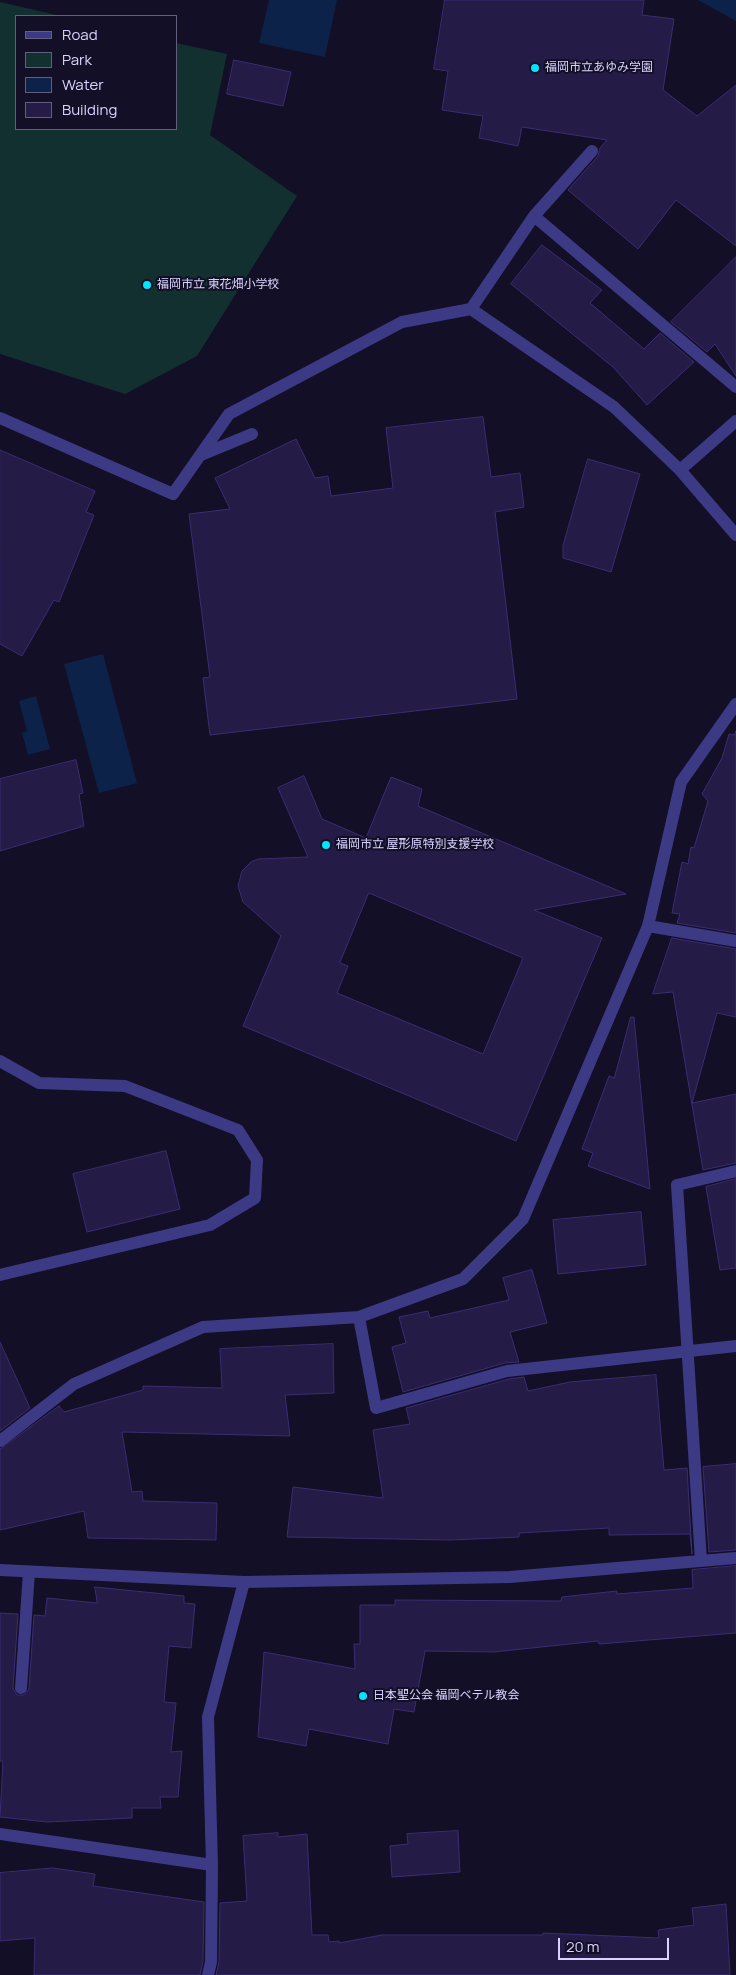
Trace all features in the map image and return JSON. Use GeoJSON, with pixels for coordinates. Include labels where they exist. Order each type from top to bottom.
{"type":"FeatureCollection","features":[{"type":"Feature","properties":{"kind":"street"},"geometry":{"type":"LineString","coordinates":[[471,309],[534,216],[592,151]]}},
{"type":"Feature","properties":{"kind":"street"},"geometry":{"type":"LineString","coordinates":[[534,216],[736,387]]}},
{"type":"Feature","properties":{"kind":"street"},"geometry":{"type":"LineString","coordinates":[[0,418],[173,494],[230,414],[402,322],[471,309],[614,407],[680,470],[736,535]]}},
{"type":"Feature","properties":{"kind":"street"},"geometry":{"type":"LineString","coordinates":[[680,470],[736,421]]}},
{"type":"Feature","properties":{"kind":"street"},"geometry":{"type":"LineString","coordinates":[[201,455],[252,434]]}},
{"type":"Feature","properties":{"kind":"street"},"geometry":{"type":"LineString","coordinates":[[0,1441],[74,1384],[203,1327],[359,1317],[463,1279],[523,1219],[648,926],[682,782],[736,704]]}},
{"type":"Feature","properties":{"kind":"street"},"geometry":{"type":"LineString","coordinates":[[648,926],[736,940]]}},
{"type":"Feature","properties":{"kind":"street"},"geometry":{"type":"LineString","coordinates":[[0,1061],[39,1083],[125,1086],[189,1109],[238,1130],[257,1160],[255,1198],[210,1225],[0,1275]]}},
{"type":"Feature","properties":{"kind":"street"},"geometry":{"type":"LineString","coordinates":[[701,1561],[677,1185],[736,1171]]}},
{"type":"Feature","properties":{"kind":"street"},"geometry":{"type":"LineString","coordinates":[[359,1317],[376,1408],[507,1371],[736,1346]]}},
{"type":"Feature","properties":{"kind":"street"},"geometry":{"type":"LineString","coordinates":[[0,1570],[244,1582],[510,1577],[736,1558]]}},
{"type":"Feature","properties":{"kind":"street"},"geometry":{"type":"LineString","coordinates":[[21,1688],[30,1572]]}},
{"type":"Feature","properties":{"kind":"street"},"geometry":{"type":"LineString","coordinates":[[208,1975],[211,1962],[212,1865],[208,1717],[244,1582]]}},
{"type":"Feature","properties":{"kind":"street"},"geometry":{"type":"LineString","coordinates":[[0,1834],[212,1865]]}},
{"type":"Feature","properties":{"kind":"green space"},"geometry":{"type":"Polygon","coordinates":[[[0,2],[57,15],[15,15],[15,130],[178,130],[178,43],[227,54],[210,135],[297,196],[197,356],[125,394],[0,354],[0,2]]]}},
{"type":"Feature","properties":{"kind":"water"},"geometry":{"type":"Polygon","coordinates":[[[269,0],[337,0],[325,57],[259,43],[269,0]]]}},
{"type":"Feature","properties":{"kind":"water"},"geometry":{"type":"Polygon","coordinates":[[[698,0],[736,0],[736,21],[698,0]]]}},
{"type":"Feature","properties":{"kind":"water"},"geometry":{"type":"Polygon","coordinates":[[[103,654],[137,783],[99,793],[64,664],[103,654]]]}},
{"type":"Feature","properties":{"kind":"water"},"geometry":{"type":"Polygon","coordinates":[[[36,696],[50,749],[28,755],[22,733],[27,731],[19,701],[36,696]]]}},
{"type":"Feature","properties":{"kind":"building"},"geometry":{"type":"Polygon","coordinates":[[[445,0],[644,0],[642,15],[674,19],[663,90],[697,116],[736,85],[736,246],[676,200],[638,249],[568,190],[598,156],[600,148],[607,140],[522,127],[518,146],[479,138],[483,116],[442,110],[448,71],[434,69],[445,0]]]}},
{"type":"Feature","properties":{"kind":"building"},"geometry":{"type":"Polygon","coordinates":[[[234,60],[291,72],[283,106],[227,94],[234,60]]]}},
{"type":"Feature","properties":{"kind":"building"},"geometry":{"type":"Polygon","coordinates":[[[542,245],[602,290],[590,303],[644,349],[660,333],[694,362],[647,405],[613,367],[511,284],[542,245]]]}},
{"type":"Feature","properties":{"kind":"building"},"geometry":{"type":"Polygon","coordinates":[[[736,257],[736,376],[715,344],[707,352],[671,322],[736,257]]]}},
{"type":"Feature","properties":{"kind":"building"},"geometry":{"type":"Polygon","coordinates":[[[483,417],[491,477],[520,473],[524,507],[495,512],[517,699],[210,735],[203,678],[210,677],[189,514],[230,509],[215,478],[296,439],[315,478],[328,476],[331,496],[393,488],[386,428],[483,417]]]}},
{"type":"Feature","properties":{"kind":"building"},"geometry":{"type":"Polygon","coordinates":[[[0,450],[95,491],[86,512],[94,515],[59,602],[54,600],[22,656],[0,644],[0,450]]]}},
{"type":"Feature","properties":{"kind":"building"},"geometry":{"type":"Polygon","coordinates":[[[588,459],[640,474],[611,572],[563,558],[563,546],[588,459]]]}},
{"type":"Feature","properties":{"kind":"building"},"geometry":{"type":"Polygon","coordinates":[[[736,731],[736,933],[677,923],[680,914],[672,913],[682,862],[688,864],[691,847],[694,848],[708,801],[702,794],[722,758],[729,734],[734,735],[736,731]]]}},
{"type":"Feature","properties":{"kind":"building"},"geometry":{"type":"Polygon","coordinates":[[[76,760],[83,793],[79,794],[84,826],[0,851],[0,779],[76,760]]]}},
{"type":"Feature","properties":{"kind":"building"},"geometry":{"type":"Polygon","coordinates":[[[304,776],[322,819],[366,838],[391,777],[422,789],[418,806],[626,894],[534,910],[602,938],[516,1141],[243,1026],[281,936],[243,902],[238,886],[242,871],[251,862],[258,859],[308,857],[278,788],[304,776]],[[369,893],[340,963],[348,966],[337,993],[483,1054],[523,958],[369,893]]]}},
{"type":"Feature","properties":{"kind":"building"},"geometry":{"type":"Polygon","coordinates":[[[672,938],[736,949],[736,1017],[717,1013],[692,1103],[736,1094],[736,1163],[703,1170],[673,992],[653,994],[672,938]]]}},
{"type":"Feature","properties":{"kind":"building"},"geometry":{"type":"Polygon","coordinates":[[[631,1017],[634,1017],[650,1189],[588,1166],[593,1153],[582,1149],[609,1076],[614,1078],[631,1017]]]}},
{"type":"Feature","properties":{"kind":"building"},"geometry":{"type":"Polygon","coordinates":[[[166,1151],[180,1209],[87,1232],[73,1174],[166,1151]]]}},
{"type":"Feature","properties":{"kind":"building"},"geometry":{"type":"Polygon","coordinates":[[[736,1179],[736,1268],[720,1270],[706,1187],[736,1179]]]}},
{"type":"Feature","properties":{"kind":"building"},"geometry":{"type":"Polygon","coordinates":[[[641,1212],[646,1265],[558,1274],[553,1220],[641,1212]]]}},
{"type":"Feature","properties":{"kind":"building"},"geometry":{"type":"Polygon","coordinates":[[[532,1270],[547,1323],[510,1332],[519,1362],[505,1363],[403,1392],[392,1347],[406,1343],[399,1317],[428,1311],[430,1318],[509,1300],[503,1278],[532,1270]]]}},
{"type":"Feature","properties":{"kind":"building"},"geometry":{"type":"Polygon","coordinates":[[[0,1342],[30,1408],[0,1431],[0,1342]]]}},
{"type":"Feature","properties":{"kind":"building"},"geometry":{"type":"Polygon","coordinates":[[[333,1344],[334,1393],[285,1395],[290,1436],[122,1432],[132,1492],[142,1491],[143,1501],[217,1503],[216,1540],[88,1538],[84,1511],[0,1530],[0,1449],[59,1406],[64,1412],[143,1390],[143,1386],[222,1388],[220,1349],[333,1344]]]}},
{"type":"Feature","properties":{"kind":"building"},"geometry":{"type":"Polygon","coordinates":[[[656,1375],[664,1470],[687,1468],[692,1554],[690,1534],[609,1535],[609,1528],[519,1533],[519,1537],[450,1540],[287,1537],[293,1487],[383,1498],[373,1430],[410,1424],[406,1408],[509,1379],[524,1377],[528,1391],[570,1382],[656,1375]]]}},
{"type":"Feature","properties":{"kind":"building"},"geometry":{"type":"Polygon","coordinates":[[[736,1464],[736,1550],[709,1552],[703,1467],[736,1464]]]}},
{"type":"Feature","properties":{"kind":"building"},"geometry":{"type":"Polygon","coordinates":[[[736,1566],[736,1633],[599,1644],[598,1641],[494,1652],[425,1651],[414,1712],[394,1709],[388,1744],[309,1729],[306,1746],[258,1737],[264,1652],[355,1669],[354,1644],[360,1644],[360,1605],[395,1605],[395,1600],[561,1601],[562,1597],[617,1591],[617,1594],[693,1588],[692,1570],[736,1566]]]}},
{"type":"Feature","properties":{"kind":"building"},"geometry":{"type":"Polygon","coordinates":[[[95,1587],[184,1596],[184,1603],[195,1604],[191,1648],[169,1646],[164,1702],[176,1703],[171,1752],[182,1751],[178,1797],[160,1797],[161,1808],[132,1808],[132,1818],[47,1822],[0,1817],[3,1761],[0,1761],[0,1613],[18,1614],[13,1688],[17,1695],[24,1695],[29,1689],[34,1615],[45,1616],[47,1598],[97,1603],[95,1587]]]}},
{"type":"Feature","properties":{"kind":"building"},"geometry":{"type":"Polygon","coordinates":[[[458,1831],[460,1872],[392,1877],[390,1846],[408,1844],[407,1834],[458,1831]]]}},
{"type":"Feature","properties":{"kind":"building"},"geometry":{"type":"Polygon","coordinates":[[[278,1833],[278,1837],[307,1834],[312,1935],[328,1935],[329,1942],[339,1941],[339,1943],[382,1935],[543,1935],[543,1933],[659,1938],[658,1930],[694,1925],[692,1908],[726,1904],[730,1975],[216,1975],[219,1962],[220,1903],[247,1901],[243,1836],[278,1833]]]}},
{"type":"Feature","properties":{"kind":"building"},"geometry":{"type":"Polygon","coordinates":[[[53,1868],[95,1874],[93,1886],[204,1902],[203,1961],[200,1975],[34,1975],[35,1938],[0,1941],[0,1873],[53,1868]]]}},
{"type":"Feature","properties":{"kind":"place","name":"福岡市立あゆみ学園"},"geometry":{"type":"Point","coordinates":[535,68]}},
{"type":"Feature","properties":{"kind":"place","name":"福岡市立 東花畑小学校"},"geometry":{"type":"Point","coordinates":[147,285]}},
{"type":"Feature","properties":{"kind":"place","name":"福岡市立 屋形原特別支援学校"},"geometry":{"type":"Point","coordinates":[326,845]}},
{"type":"Feature","properties":{"kind":"place","name":"日本聖公会 福岡ベテル教会"},"geometry":{"type":"Point","coordinates":[363,1696]}}]}
